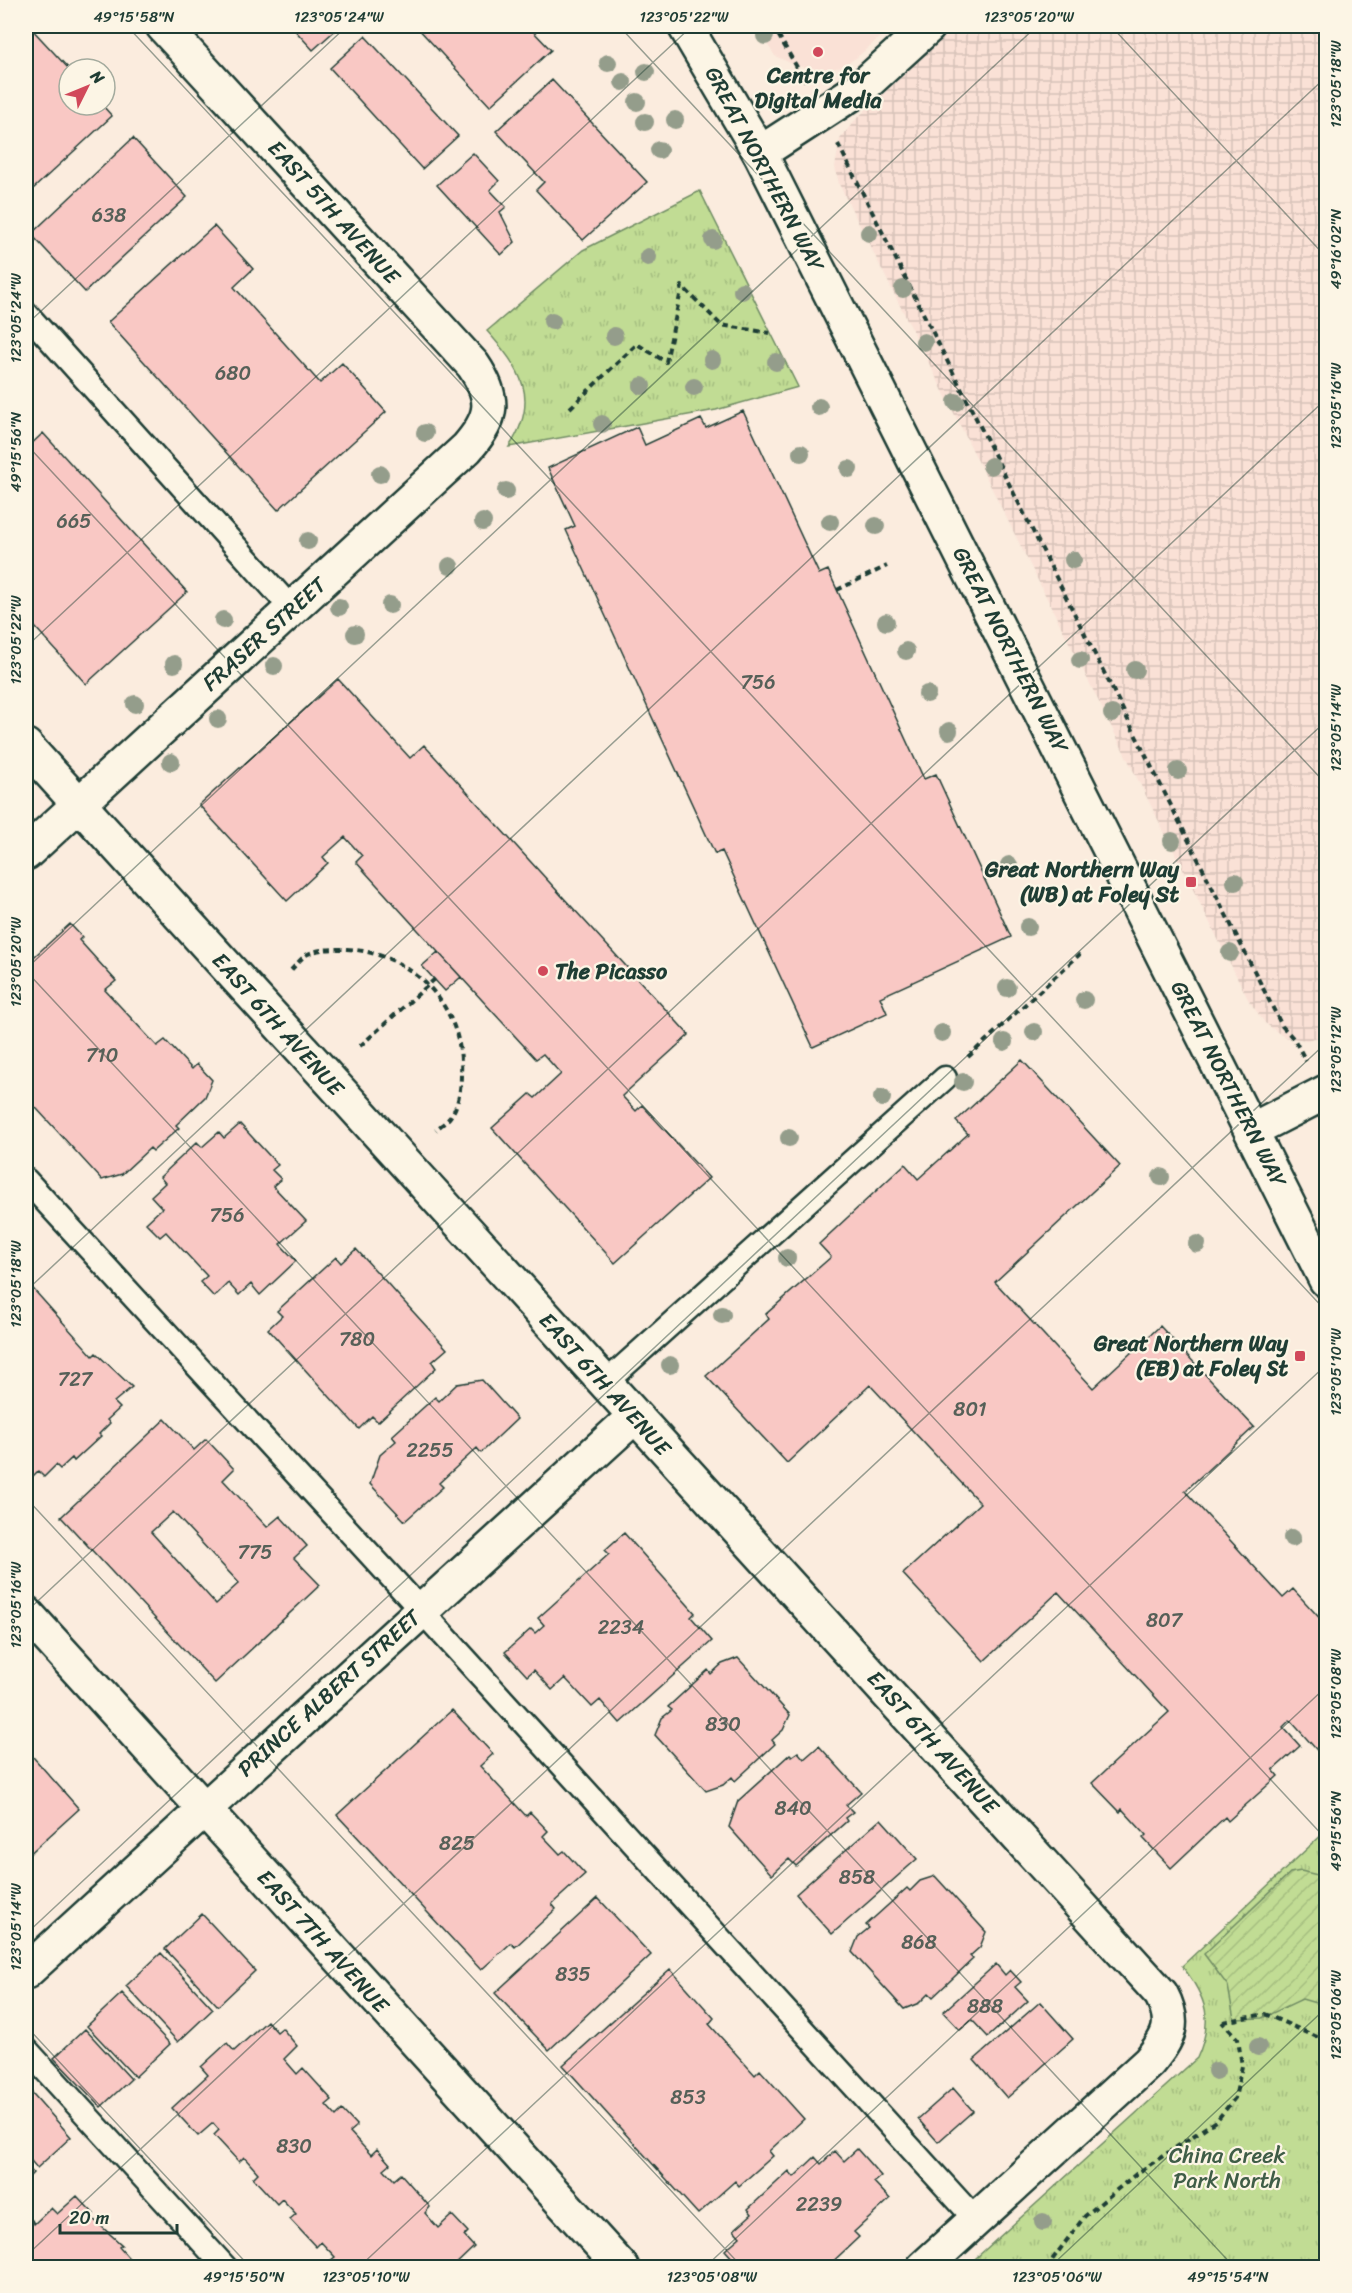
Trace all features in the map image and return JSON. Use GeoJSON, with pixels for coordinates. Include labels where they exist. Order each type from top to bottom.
{"type":"FeatureCollection","features":[{"type":"Feature","properties":{"kind":"street","name":"EAST 5TH AVENUE"},"geometry":{"type":"LineString","coordinates":[[163,26],[473,365],[487,388],[490,406]]}},
{"type":"Feature","properties":{"kind":"street","name":"GREAT NORTHERN WAY"},"geometry":{"type":"LineString","coordinates":[[686,26],[760,153],[1326,1280]]}},
{"type":"Feature","properties":{"kind":"street"},"geometry":{"type":"LineString","coordinates":[[760,153],[862,87],[929,26]]}},
{"type":"Feature","properties":{"kind":"street","name":"FRASER STREET"},"geometry":{"type":"LineString","coordinates":[[26,853],[467,448],[482,428],[490,406]]}},
{"type":"Feature","properties":{"kind":"street","name":"EAST 6TH AVENUE"},"geometry":{"type":"LineString","coordinates":[[26,746],[1155,1984],[1168,2008],[1170,2028],[1149,2062],[975,2220]]}},
{"type":"Feature","properties":{"kind":"street"},"geometry":{"type":"LineString","coordinates":[[1252,1130],[1326,1092]]}},
{"type":"Feature","properties":{"kind":"street","name":"PRINCE ALBERT STREET"},"geometry":{"type":"LineString","coordinates":[[26,1972],[420,1609],[635,1416]]}},
{"type":"Feature","properties":{"kind":"street","name":"EAST 7TH AVENUE"},"geometry":{"type":"LineString","coordinates":[[26,1613],[622,2268]]}},
{"type":"Feature","properties":{"kind":"street"},"geometry":{"type":"LineString","coordinates":[[922,2268],[975,2220]]}},
{"type":"Feature","properties":{"kind":"lane"},"geometry":{"type":"LineString","coordinates":[[26,313],[292,609]]}},
{"type":"Feature","properties":{"kind":"lane"},"geometry":{"type":"LineString","coordinates":[[605,1383],[945,1078]]}},
{"type":"Feature","properties":{"kind":"lane"},"geometry":{"type":"LineString","coordinates":[[26,1180],[420,1609],[975,2220]]}},
{"type":"Feature","properties":{"kind":"lane"},"geometry":{"type":"LineString","coordinates":[[26,2049],[226,2268]]}},
{"type":"Feature","properties":{"kind":"path"},"geometry":{"type":"LineString","coordinates":[[773,26],[797,66]]}},
{"type":"Feature","properties":{"kind":"path"},"geometry":{"type":"LineString","coordinates":[[843,154],[1282,1026],[1294,1039]]}},
{"type":"Feature","properties":{"kind":"path"},"geometry":{"type":"LineString","coordinates":[[570,408],[637,344],[666,362],[681,286],[721,325],[770,333]]}},
{"type":"Feature","properties":{"kind":"path"},"geometry":{"type":"LineString","coordinates":[[837,590],[887,566]]}},
{"type":"Feature","properties":{"kind":"path"},"geometry":{"type":"LineString","coordinates":[[291,970],[308,954],[333,949],[360,950],[385,956],[428,984],[445,1006],[457,1032],[462,1059],[460,1087],[453,1114],[435,1130]]}},
{"type":"Feature","properties":{"kind":"path"},"geometry":{"type":"LineString","coordinates":[[945,1078],[1080,954]]}},
{"type":"Feature","properties":{"kind":"path"},"geometry":{"type":"LineString","coordinates":[[360,1046],[435,979]]}},
{"type":"Feature","properties":{"kind":"path"},"geometry":{"type":"LineString","coordinates":[[1046,2268],[1085,2216],[1136,2174],[1217,2120],[1235,2098],[1242,2066],[1238,2039],[1222,2022],[1265,2014],[1326,2040]]}},
{"type":"Feature","properties":{"kind":"shaded area","name":"Centre for Digital Media"},"geometry":{"type":"Polygon","coordinates":[[[755,26],[893,26],[856,58],[841,67],[825,70],[797,66],[775,56],[755,26]]]}},
{"type":"Feature","properties":{"kind":"shaded area"},"geometry":{"type":"Polygon","coordinates":[[[956,26],[1326,26],[1326,1035],[1307,1040],[1284,1037],[1265,1023],[1249,1001],[839,184],[835,167],[840,139],[856,119],[956,26]]]}},
{"type":"Feature","properties":{"kind":"green space"},"geometry":{"type":"Polygon","coordinates":[[[700,191],[798,387],[716,410],[509,447],[519,430],[524,414],[523,385],[509,358],[487,331],[583,250],[700,191]]]}},
{"type":"Feature","properties":{"kind":"green space","name":"China Creek Park North"},"geometry":{"type":"Polygon","coordinates":[[[1326,1831],[1326,2267],[965,2268],[1197,2058],[1205,2033],[1205,2010],[1197,1989],[1182,1966],[1326,1831]]]}},
{"type":"Feature","properties":{"kind":"green space"},"geometry":{"type":"Polygon","coordinates":[[[1301,1871],[1326,1877],[1326,2006],[1302,1999],[1262,2018],[1234,2019],[1228,1986],[1204,1954],[1290,1873],[1301,1871]]]}},
{"type":"Feature","properties":{"kind":"building"},"geometry":{"type":"Polygon","coordinates":[[[26,26],[29,26],[58,57],[57,117],[111,117],[33,189],[26,181],[26,26]]]}},
{"type":"Feature","properties":{"kind":"building"},"geometry":{"type":"Polygon","coordinates":[[[291,26],[340,26],[313,50],[291,26]]]}},
{"type":"Feature","properties":{"kind":"building"},"geometry":{"type":"Polygon","coordinates":[[[416,26],[528,26],[551,50],[490,106],[416,26]]]}},
{"type":"Feature","properties":{"kind":"building"},"geometry":{"type":"Polygon","coordinates":[[[365,36],[458,136],[422,169],[330,68],[365,36]]]}},
{"type":"Feature","properties":{"kind":"building"},"geometry":{"type":"Polygon","coordinates":[[[552,80],[647,182],[583,240],[536,190],[544,182],[496,131],[552,80]]]}},
{"type":"Feature","properties":{"kind":"building"},"geometry":{"type":"Polygon","coordinates":[[[133,138],[187,197],[85,292],[31,234],[133,138]]]}},
{"type":"Feature","properties":{"kind":"building"},"geometry":{"type":"Polygon","coordinates":[[[473,153],[499,181],[490,190],[506,207],[500,212],[515,242],[501,255],[437,185],[473,153]]]}},
{"type":"Feature","properties":{"kind":"building"},"geometry":{"type":"Polygon","coordinates":[[[214,226],[253,269],[234,287],[320,383],[342,363],[386,412],[278,510],[108,322],[214,226]]]}},
{"type":"Feature","properties":{"kind":"building"},"geometry":{"type":"Polygon","coordinates":[[[743,411],[819,574],[828,570],[924,779],[936,774],[1011,937],[880,997],[887,1013],[813,1047],[722,851],[715,854],[566,530],[575,526],[548,468],[637,427],[645,445],[701,419],[706,428],[743,411]]]}},
{"type":"Feature","properties":{"kind":"building"},"geometry":{"type":"Polygon","coordinates":[[[43,433],[187,592],[86,684],[26,617],[26,449],[43,433]]]}},
{"type":"Feature","properties":{"kind":"building","name":"The Picasso"},"geometry":{"type":"Polygon","coordinates":[[[338,679],[410,758],[424,745],[689,1035],[622,1096],[636,1111],[642,1105],[709,1178],[615,1263],[492,1128],[530,1094],[535,1098],[561,1074],[543,1054],[536,1059],[438,952],[356,862],[362,856],[345,837],[323,857],[328,863],[287,901],[199,805],[338,679]]]}},
{"type":"Feature","properties":{"kind":"building"},"geometry":{"type":"Polygon","coordinates":[[[70,924],[82,937],[79,940],[116,981],[105,990],[157,1046],[165,1040],[192,1069],[197,1064],[212,1080],[205,1097],[176,1125],[179,1128],[153,1151],[150,1148],[122,1174],[102,1180],[26,1097],[26,964],[70,924]]]}},
{"type":"Feature","properties":{"kind":"building"},"geometry":{"type":"Polygon","coordinates":[[[438,952],[461,977],[445,991],[422,966],[438,952]]]}},
{"type":"Feature","properties":{"kind":"building"},"geometry":{"type":"Polygon","coordinates":[[[1022,1060],[1120,1166],[995,1282],[1093,1388],[1160,1326],[1254,1427],[1185,1491],[1283,1598],[1293,1589],[1326,1625],[1326,1754],[1323,1757],[1290,1720],[1283,1727],[1300,1746],[1273,1770],[1278,1776],[1228,1821],[1225,1817],[1171,1868],[1143,1838],[1146,1835],[1122,1809],[1120,1812],[1092,1783],[1169,1712],[1058,1592],[984,1661],[903,1574],[980,1503],[870,1385],[787,1463],[706,1376],[769,1319],[766,1314],[831,1257],[819,1244],[905,1164],[918,1179],[968,1134],[956,1121],[1022,1060]]]}},
{"type":"Feature","properties":{"kind":"building"},"geometry":{"type":"Polygon","coordinates":[[[240,1124],[278,1165],[272,1170],[281,1179],[273,1186],[306,1221],[280,1244],[296,1261],[260,1295],[251,1284],[239,1295],[228,1283],[214,1297],[200,1282],[207,1276],[166,1232],[160,1237],[146,1223],[162,1208],[151,1196],[165,1183],[160,1177],[197,1142],[202,1147],[219,1132],[224,1138],[240,1124]]]}},
{"type":"Feature","properties":{"kind":"building"},"geometry":{"type":"Polygon","coordinates":[[[356,1249],[447,1349],[432,1362],[436,1368],[378,1422],[372,1416],[359,1429],[268,1329],[282,1316],[277,1311],[336,1257],[341,1263],[356,1249]]]}},
{"type":"Feature","properties":{"kind":"building"},"geometry":{"type":"Polygon","coordinates":[[[26,1281],[93,1356],[96,1353],[132,1387],[114,1402],[120,1408],[107,1420],[110,1423],[99,1434],[101,1436],[74,1461],[72,1458],[60,1469],[56,1465],[44,1477],[38,1471],[26,1483],[26,1281]]]}},
{"type":"Feature","properties":{"kind":"building"},"geometry":{"type":"Polygon","coordinates":[[[482,1380],[517,1419],[481,1453],[477,1448],[439,1483],[443,1487],[405,1521],[370,1484],[380,1455],[396,1441],[392,1436],[435,1397],[439,1401],[457,1384],[482,1380]]]}},
{"type":"Feature","properties":{"kind":"building"},"geometry":{"type":"Polygon","coordinates":[[[165,1419],[194,1450],[206,1439],[234,1469],[223,1480],[267,1527],[280,1516],[307,1546],[294,1558],[320,1585],[215,1683],[61,1517],[165,1419]],[[173,1512],[151,1532],[216,1604],[239,1583],[173,1512]]]}},
{"type":"Feature","properties":{"kind":"building"},"geometry":{"type":"Polygon","coordinates":[[[624,1533],[695,1613],[691,1617],[712,1641],[620,1723],[600,1700],[592,1707],[565,1678],[552,1690],[534,1670],[527,1676],[505,1652],[531,1629],[535,1633],[544,1625],[538,1618],[609,1554],[605,1550],[624,1533]]]}},
{"type":"Feature","properties":{"kind":"building"},"geometry":{"type":"Polygon","coordinates":[[[738,1658],[790,1715],[783,1730],[772,1740],[775,1744],[735,1781],[732,1777],[723,1785],[706,1791],[655,1735],[662,1718],[672,1710],[668,1707],[708,1670],[711,1674],[722,1664],[738,1658]]]}},
{"type":"Feature","properties":{"kind":"building"},"geometry":{"type":"Polygon","coordinates":[[[452,1710],[493,1754],[480,1766],[526,1816],[530,1812],[548,1831],[543,1836],[560,1854],[564,1851],[585,1874],[552,1904],[556,1909],[515,1947],[511,1943],[481,1970],[337,1815],[452,1710]]]}},
{"type":"Feature","properties":{"kind":"building"},"geometry":{"type":"Polygon","coordinates":[[[819,1746],[861,1792],[846,1805],[853,1812],[845,1818],[847,1821],[796,1866],[789,1859],[772,1875],[729,1827],[738,1801],[790,1754],[792,1756],[798,1752],[804,1759],[819,1746]]]}},
{"type":"Feature","properties":{"kind":"building"},"geometry":{"type":"Polygon","coordinates":[[[26,1749],[79,1809],[26,1857],[26,1749]]]}},
{"type":"Feature","properties":{"kind":"building"},"geometry":{"type":"Polygon","coordinates":[[[881,1819],[917,1859],[832,1934],[796,1894],[881,1819]]]}},
{"type":"Feature","properties":{"kind":"building"},"geometry":{"type":"Polygon","coordinates":[[[935,1876],[986,1932],[980,1947],[970,1956],[973,1959],[933,1997],[929,1993],[919,2003],[904,2009],[852,1952],[858,1937],[869,1928],[866,1925],[907,1888],[910,1891],[920,1881],[935,1876]]]}},
{"type":"Feature","properties":{"kind":"building"},"geometry":{"type":"Polygon","coordinates":[[[598,1898],[651,1955],[549,2050],[495,1993],[598,1898]]]}},
{"type":"Feature","properties":{"kind":"building"},"geometry":{"type":"Polygon","coordinates":[[[202,1914],[255,1971],[218,2006],[165,1949],[202,1914]]]}},
{"type":"Feature","properties":{"kind":"building"},"geometry":{"type":"Polygon","coordinates":[[[161,1953],[213,2009],[178,2042],[126,1986],[161,1953]]]}},
{"type":"Feature","properties":{"kind":"building"},"geometry":{"type":"Polygon","coordinates":[[[996,1964],[1005,1975],[1010,1970],[1021,1982],[1015,1987],[1028,2001],[988,2037],[972,2020],[960,2030],[943,2012],[996,1964]]]}},
{"type":"Feature","properties":{"kind":"building"},"geometry":{"type":"Polygon","coordinates":[[[670,1969],[714,2018],[709,2024],[755,2075],[760,2070],[804,2119],[769,2151],[773,2156],[739,2186],[735,2181],[698,2214],[563,2065],[670,1969]]]}},
{"type":"Feature","properties":{"kind":"building"},"geometry":{"type":"Polygon","coordinates":[[[122,1993],[170,2044],[135,2077],[87,2026],[122,1993]]]}},
{"type":"Feature","properties":{"kind":"building"},"geometry":{"type":"Polygon","coordinates":[[[1040,2002],[1073,2039],[1007,2098],[974,2060],[1040,2002]]]}},
{"type":"Feature","properties":{"kind":"building"},"geometry":{"type":"Polygon","coordinates":[[[267,2021],[277,2032],[282,2028],[297,2046],[284,2059],[297,2074],[303,2068],[332,2100],[326,2105],[336,2116],[342,2110],[357,2126],[350,2132],[371,2155],[377,2149],[390,2164],[384,2169],[394,2180],[401,2174],[430,2207],[425,2213],[438,2228],[452,2215],[468,2232],[464,2236],[474,2247],[452,2268],[335,2268],[330,2261],[335,2257],[321,2242],[316,2247],[290,2219],[296,2214],[282,2199],[277,2204],[253,2178],[258,2173],[244,2157],[239,2162],[214,2135],[219,2130],[213,2123],[198,2136],[172,2108],[208,2075],[201,2067],[227,2043],[234,2051],[267,2021]]]}},
{"type":"Feature","properties":{"kind":"building"},"geometry":{"type":"Polygon","coordinates":[[[85,2029],[131,2079],[101,2107],[54,2058],[85,2029]]]}},
{"type":"Feature","properties":{"kind":"building"},"geometry":{"type":"Polygon","coordinates":[[[26,2086],[71,2137],[37,2168],[26,2155],[26,2086]]]}},
{"type":"Feature","properties":{"kind":"building"},"geometry":{"type":"Polygon","coordinates":[[[953,2088],[973,2111],[938,2142],[918,2119],[953,2088]]]}},
{"type":"Feature","properties":{"kind":"building"},"geometry":{"type":"Polygon","coordinates":[[[857,2149],[881,2176],[874,2182],[890,2199],[854,2232],[859,2237],[826,2268],[820,2262],[814,2268],[741,2268],[725,2250],[740,2237],[734,2230],[752,2214],[748,2209],[789,2171],[794,2177],[815,2157],[821,2164],[835,2151],[844,2161],[857,2149]]]}},
{"type":"Feature","properties":{"kind":"building"},"geometry":{"type":"Polygon","coordinates":[[[26,2165],[33,2173],[26,2180],[26,2165]]]}},
{"type":"Feature","properties":{"kind":"building"},"geometry":{"type":"Polygon","coordinates":[[[77,2196],[94,2214],[91,2217],[122,2245],[119,2247],[134,2264],[130,2268],[26,2268],[26,2226],[32,2220],[34,2224],[51,2208],[57,2214],[77,2196]]]}},
{"type":"Feature","properties":{"kind":"place","name":"Centre for Digital Media"},"geometry":{"type":"Point","coordinates":[818,52]}},
{"type":"Feature","properties":{"kind":"place","name":"Great Northern Way (WB) at Foley St"},"geometry":{"type":"Point","coordinates":[1191,882]}},
{"type":"Feature","properties":{"kind":"place","name":"The Picasso"},"geometry":{"type":"Point","coordinates":[543,971]}},
{"type":"Feature","properties":{"kind":"place","name":"Great Northern Way (EB) at Foley St"},"geometry":{"type":"Point","coordinates":[1300,1356]}}]}
